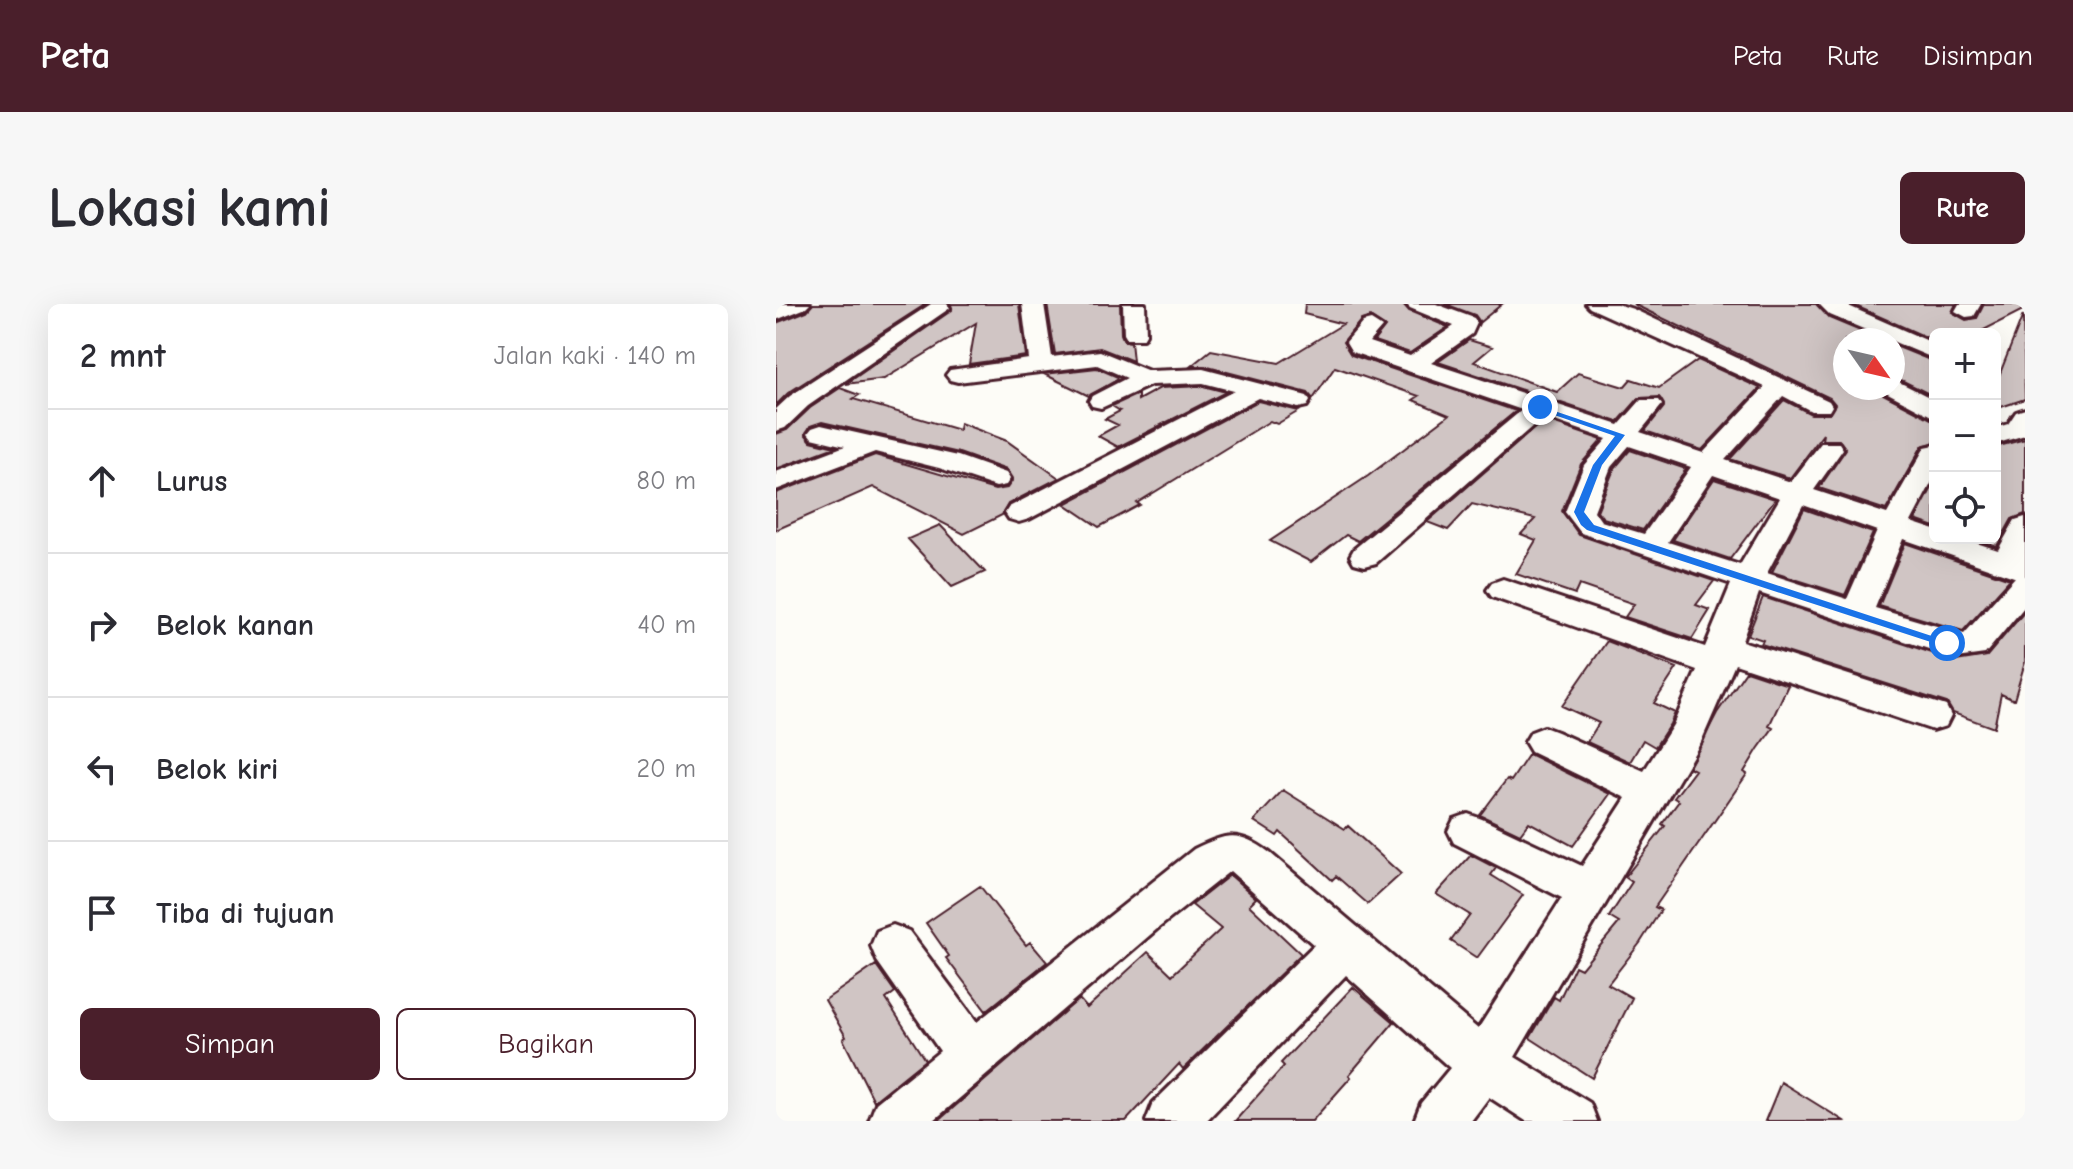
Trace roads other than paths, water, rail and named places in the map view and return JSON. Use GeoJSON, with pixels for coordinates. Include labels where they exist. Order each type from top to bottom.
{"type":"FeatureCollection","features":[{"type":"Feature","properties":{"kind":"street"},"geometry":{"type":"LineString","coordinates":[[776,314],[799,304]]}},
{"type":"Feature","properties":{"kind":"street"},"geometry":{"type":"LineString","coordinates":[[1033,304],[1041,364]]}},
{"type":"Feature","properties":{"kind":"street"},"geometry":{"type":"LineString","coordinates":[[1134,304],[1135,334]]}},
{"type":"Feature","properties":{"kind":"street"},"geometry":{"type":"LineString","coordinates":[[1413,365],[1464,329],[1466,323],[1417,304]]}},
{"type":"Feature","properties":{"kind":"street"},"geometry":{"type":"LineString","coordinates":[[1597,304],[1625,314],[1820,406]]}},
{"type":"Feature","properties":{"kind":"street"},"geometry":{"type":"LineString","coordinates":[[1830,304],[1929,349]]}},
{"type":"Feature","properties":{"kind":"street"},"geometry":{"type":"LineString","coordinates":[[776,423],[799,401],[939,308]]}},
{"type":"Feature","properties":{"kind":"street"},"geometry":{"type":"LineString","coordinates":[[1371,327],[1357,344],[1796,493],[2019,573]]}},
{"type":"Feature","properties":{"kind":"street"},"geometry":{"type":"LineString","coordinates":[[958,375],[1100,358],[1146,378]]}},
{"type":"Feature","properties":{"kind":"street"},"geometry":{"type":"LineString","coordinates":[[1101,401],[1146,378],[1203,376],[1298,401]]}},
{"type":"Feature","properties":{"kind":"street"},"geometry":{"type":"LineString","coordinates":[[1650,547],[1707,464],[1780,385]]}},
{"type":"Feature","properties":{"kind":"street"},"geometry":{"type":"LineString","coordinates":[[1019,513],[1257,389]]}},
{"type":"Feature","properties":{"kind":"street"},"geometry":{"type":"LineString","coordinates":[[1905,393],[1929,407]]}},
{"type":"Feature","properties":{"kind":"street"},"geometry":{"type":"LineString","coordinates":[[1650,405],[1598,465],[1579,512],[1580,517],[1591,527],[1856,614],[1956,646],[1973,646],[2019,573],[2025,526]]}},
{"type":"Feature","properties":{"kind":"street"},"geometry":{"type":"LineString","coordinates":[[1365,556],[1540,407]]}},
{"type":"Feature","properties":{"kind":"street"},"geometry":{"type":"LineString","coordinates":[[821,433],[948,462],[996,479]]}},
{"type":"Feature","properties":{"kind":"street"},"geometry":{"type":"LineString","coordinates":[[776,482],[873,444]]}},
{"type":"Feature","properties":{"kind":"street"},"geometry":{"type":"LineString","coordinates":[[1439,1121],[1483,1065],[1688,732],[1749,578],[1796,493],[1830,449]]}},
{"type":"Feature","properties":{"kind":"street"},"geometry":{"type":"LineString","coordinates":[[1856,614],[1893,528],[1929,462]]}},
{"type":"Feature","properties":{"kind":"street"},"geometry":{"type":"LineString","coordinates":[[1503,590],[1933,716]]}},
{"type":"Feature","properties":{"kind":"street"},"geometry":{"type":"LineString","coordinates":[[1544,742],[1649,791]]}},
{"type":"Feature","properties":{"kind":"street"},"geometry":{"type":"LineString","coordinates":[[1468,831],[1589,890]]}},
{"type":"Feature","properties":{"kind":"street"},"geometry":{"type":"LineString","coordinates":[[894,1121],[1142,915],[1209,862],[1229,852],[1239,854],[1255,866],[1483,1065],[1572,1121]]}},
{"type":"Feature","properties":{"kind":"street"},"geometry":{"type":"LineString","coordinates":[[893,946],[973,1056]]}},
{"type":"Feature","properties":{"kind":"street"},"geometry":{"type":"LineString","coordinates":[[1171,1121],[1344,946]]}}]}
